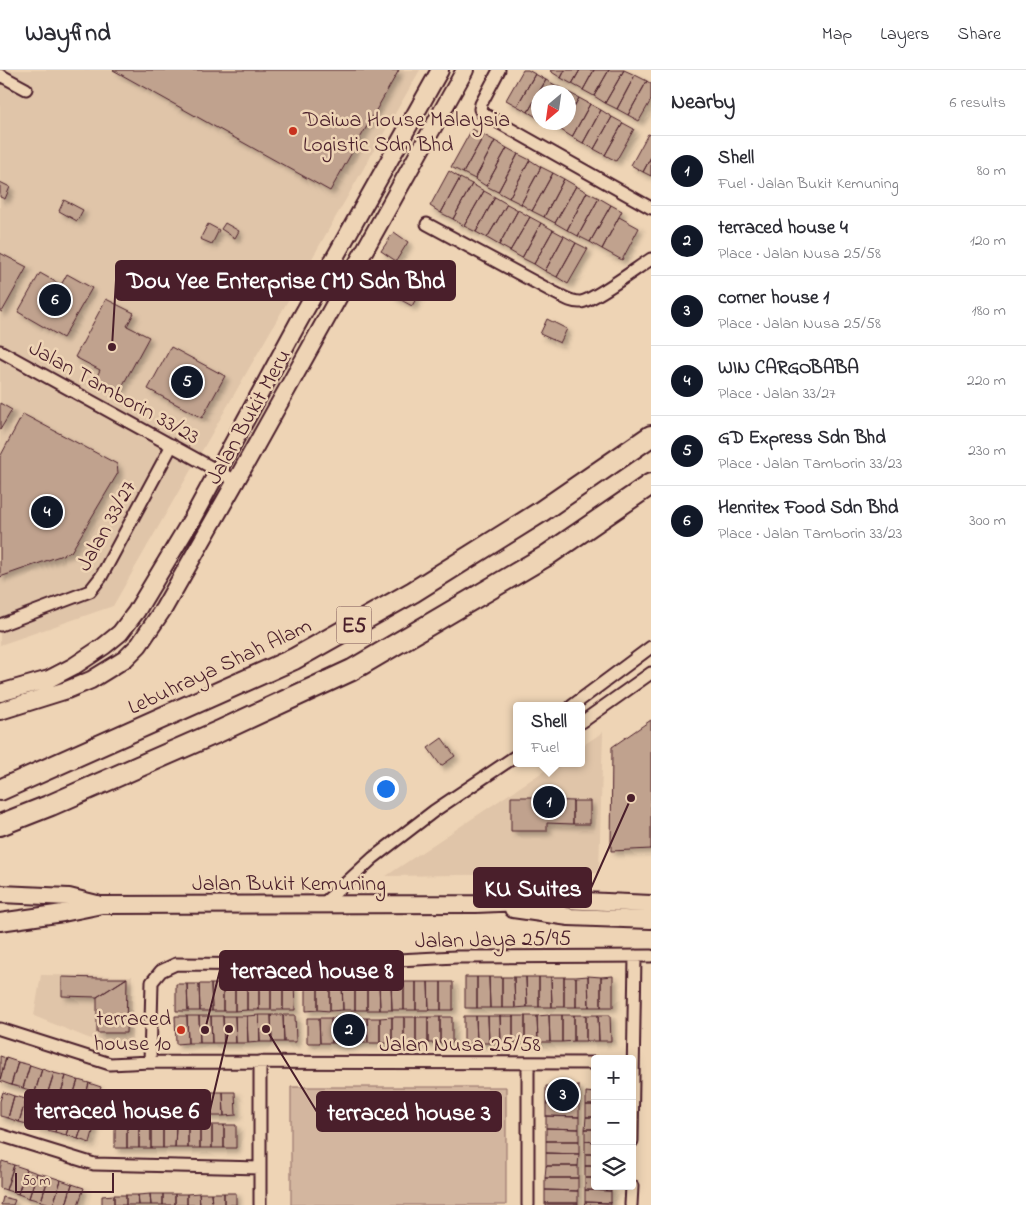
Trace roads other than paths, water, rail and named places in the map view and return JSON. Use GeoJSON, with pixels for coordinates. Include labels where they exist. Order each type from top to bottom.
{"type":"FeatureCollection","features":[{"type":"Feature","properties":{"kind":"highway","name":"Lebuhraya Shah Alam"},"geometry":{"type":"LineString","coordinates":[[0,790],[294,659],[412,592],[539,512],[651,436]]}},
{"type":"Feature","properties":{"kind":"highway","name":"E5"},"geometry":{"type":"LineString","coordinates":[[0,825],[51,805],[220,731],[352,670],[546,556],[651,484]]}},
{"type":"Feature","properties":{"kind":"main road","name":"Jalan Bukit Meru"},"geometry":{"type":"LineString","coordinates":[[0,693],[49,679],[66,670],[104,646],[120,633],[136,612],[192,519],[440,70]]}},
{"type":"Feature","properties":{"kind":"main road","name":"Jalan Bukit Meru"},"geometry":{"type":"LineString","coordinates":[[0,710],[91,680],[125,659],[139,645],[164,608],[465,70]]}},
{"type":"Feature","properties":{"kind":"main road","name":"Jalan Bukit Kemuning"},"geometry":{"type":"LineString","coordinates":[[2,893],[69,897],[102,905]]}},
{"type":"Feature","properties":{"kind":"main road","name":"Jalan Bukit Kemuning"},"geometry":{"type":"LineString","coordinates":[[0,922],[102,905],[476,904],[562,900],[651,904]]}},
{"type":"Feature","properties":{"kind":"main road","name":"Jalan Bukit Kemuning"},"geometry":{"type":"LineString","coordinates":[[476,904],[569,917],[651,920]]}},
{"type":"Feature","properties":{"kind":"main road"},"geometry":{"type":"LineString","coordinates":[[0,928],[27,916]]}},
{"type":"Feature","properties":{"kind":"street"},"geometry":{"type":"LineString","coordinates":[[499,70],[481,104],[480,109],[482,113],[651,208]]}},
{"type":"Feature","properties":{"kind":"street"},"geometry":{"type":"LineString","coordinates":[[0,75],[26,89]]}},
{"type":"Feature","properties":{"kind":"street"},"geometry":{"type":"LineString","coordinates":[[427,224],[567,299],[579,302],[592,298],[651,259]]}},
{"type":"Feature","properties":{"kind":"street","name":"Jalan Tamborin 33/23"},"geometry":{"type":"LineString","coordinates":[[0,351],[236,481]]}},
{"type":"Feature","properties":{"kind":"street","name":"Jalan 33/27"},"geometry":{"type":"LineString","coordinates":[[0,625],[90,591],[100,577],[172,445]]}},
{"type":"Feature","properties":{"kind":"street"},"geometry":{"type":"LineString","coordinates":[[577,702],[651,648]]}},
{"type":"Feature","properties":{"kind":"street"},"geometry":{"type":"LineString","coordinates":[[585,720],[651,673]]}},
{"type":"Feature","properties":{"kind":"street"},"geometry":{"type":"LineString","coordinates":[[323,904],[373,858],[434,811],[513,758]]}},
{"type":"Feature","properties":{"kind":"street"},"geometry":{"type":"LineString","coordinates":[[633,1055],[635,956]]}},
{"type":"Feature","properties":{"kind":"street","name":"Jalan Jaya 25/95"},"geometry":{"type":"LineString","coordinates":[[150,1062],[152,982],[161,971],[176,964],[302,965],[456,957],[651,956]]}},
{"type":"Feature","properties":{"kind":"street","name":"Jalan Nusa 25/58"},"geometry":{"type":"LineString","coordinates":[[0,1029],[110,1064],[150,1062],[591,1063]]}},
{"type":"Feature","properties":{"kind":"street"},"geometry":{"type":"LineString","coordinates":[[260,1062],[260,1205]]}},
{"type":"Feature","properties":{"kind":"street"},"geometry":{"type":"LineString","coordinates":[[528,1063],[528,1205]]}},
{"type":"Feature","properties":{"kind":"street"},"geometry":{"type":"LineString","coordinates":[[0,1135],[94,1164],[260,1168]]}},
{"type":"Feature","properties":{"kind":"street"},"geometry":{"type":"LineString","coordinates":[[631,1205],[632,1190]]}},
{"type":"Feature","properties":{"kind":"place","name":"Daiwa House Malaysia Logistic Sdn Bhd"},"geometry":{"type":"Point","coordinates":[293,131]}},
{"type":"Feature","properties":{"kind":"place","name":"Henritex Food Sdn Bhd"},"geometry":{"type":"Point","coordinates":[55,300]}},
{"type":"Feature","properties":{"kind":"place","name":"Dou Yee Enterprise (M) Sdn Bhd"},"geometry":{"type":"Point","coordinates":[112,347]}},
{"type":"Feature","properties":{"kind":"place","name":"GD Express Sdn Bhd"},"geometry":{"type":"Point","coordinates":[187,382]}},
{"type":"Feature","properties":{"kind":"place","name":"WIN CARGOBABA"},"geometry":{"type":"Point","coordinates":[47,512]}},
{"type":"Feature","properties":{"kind":"place","name":"KU Suites"},"geometry":{"type":"Point","coordinates":[631,798]}},
{"type":"Feature","properties":{"kind":"place","name":"Shell"},"geometry":{"type":"Point","coordinates":[549,802]}},
{"type":"Feature","properties":{"kind":"place","name":"terraced house 6"},"geometry":{"type":"Point","coordinates":[229,1029]}},
{"type":"Feature","properties":{"kind":"place","name":"terraced house 3"},"geometry":{"type":"Point","coordinates":[266,1029]}},
{"type":"Feature","properties":{"kind":"place","name":"terraced house 10"},"geometry":{"type":"Point","coordinates":[181,1030]}},
{"type":"Feature","properties":{"kind":"place","name":"terraced house 8"},"geometry":{"type":"Point","coordinates":[205,1030]}},
{"type":"Feature","properties":{"kind":"place","name":"terraced house 4"},"geometry":{"type":"Point","coordinates":[349,1030]}},
{"type":"Feature","properties":{"kind":"place","name":"corner house 1"},"geometry":{"type":"Point","coordinates":[563,1095]}}]}
